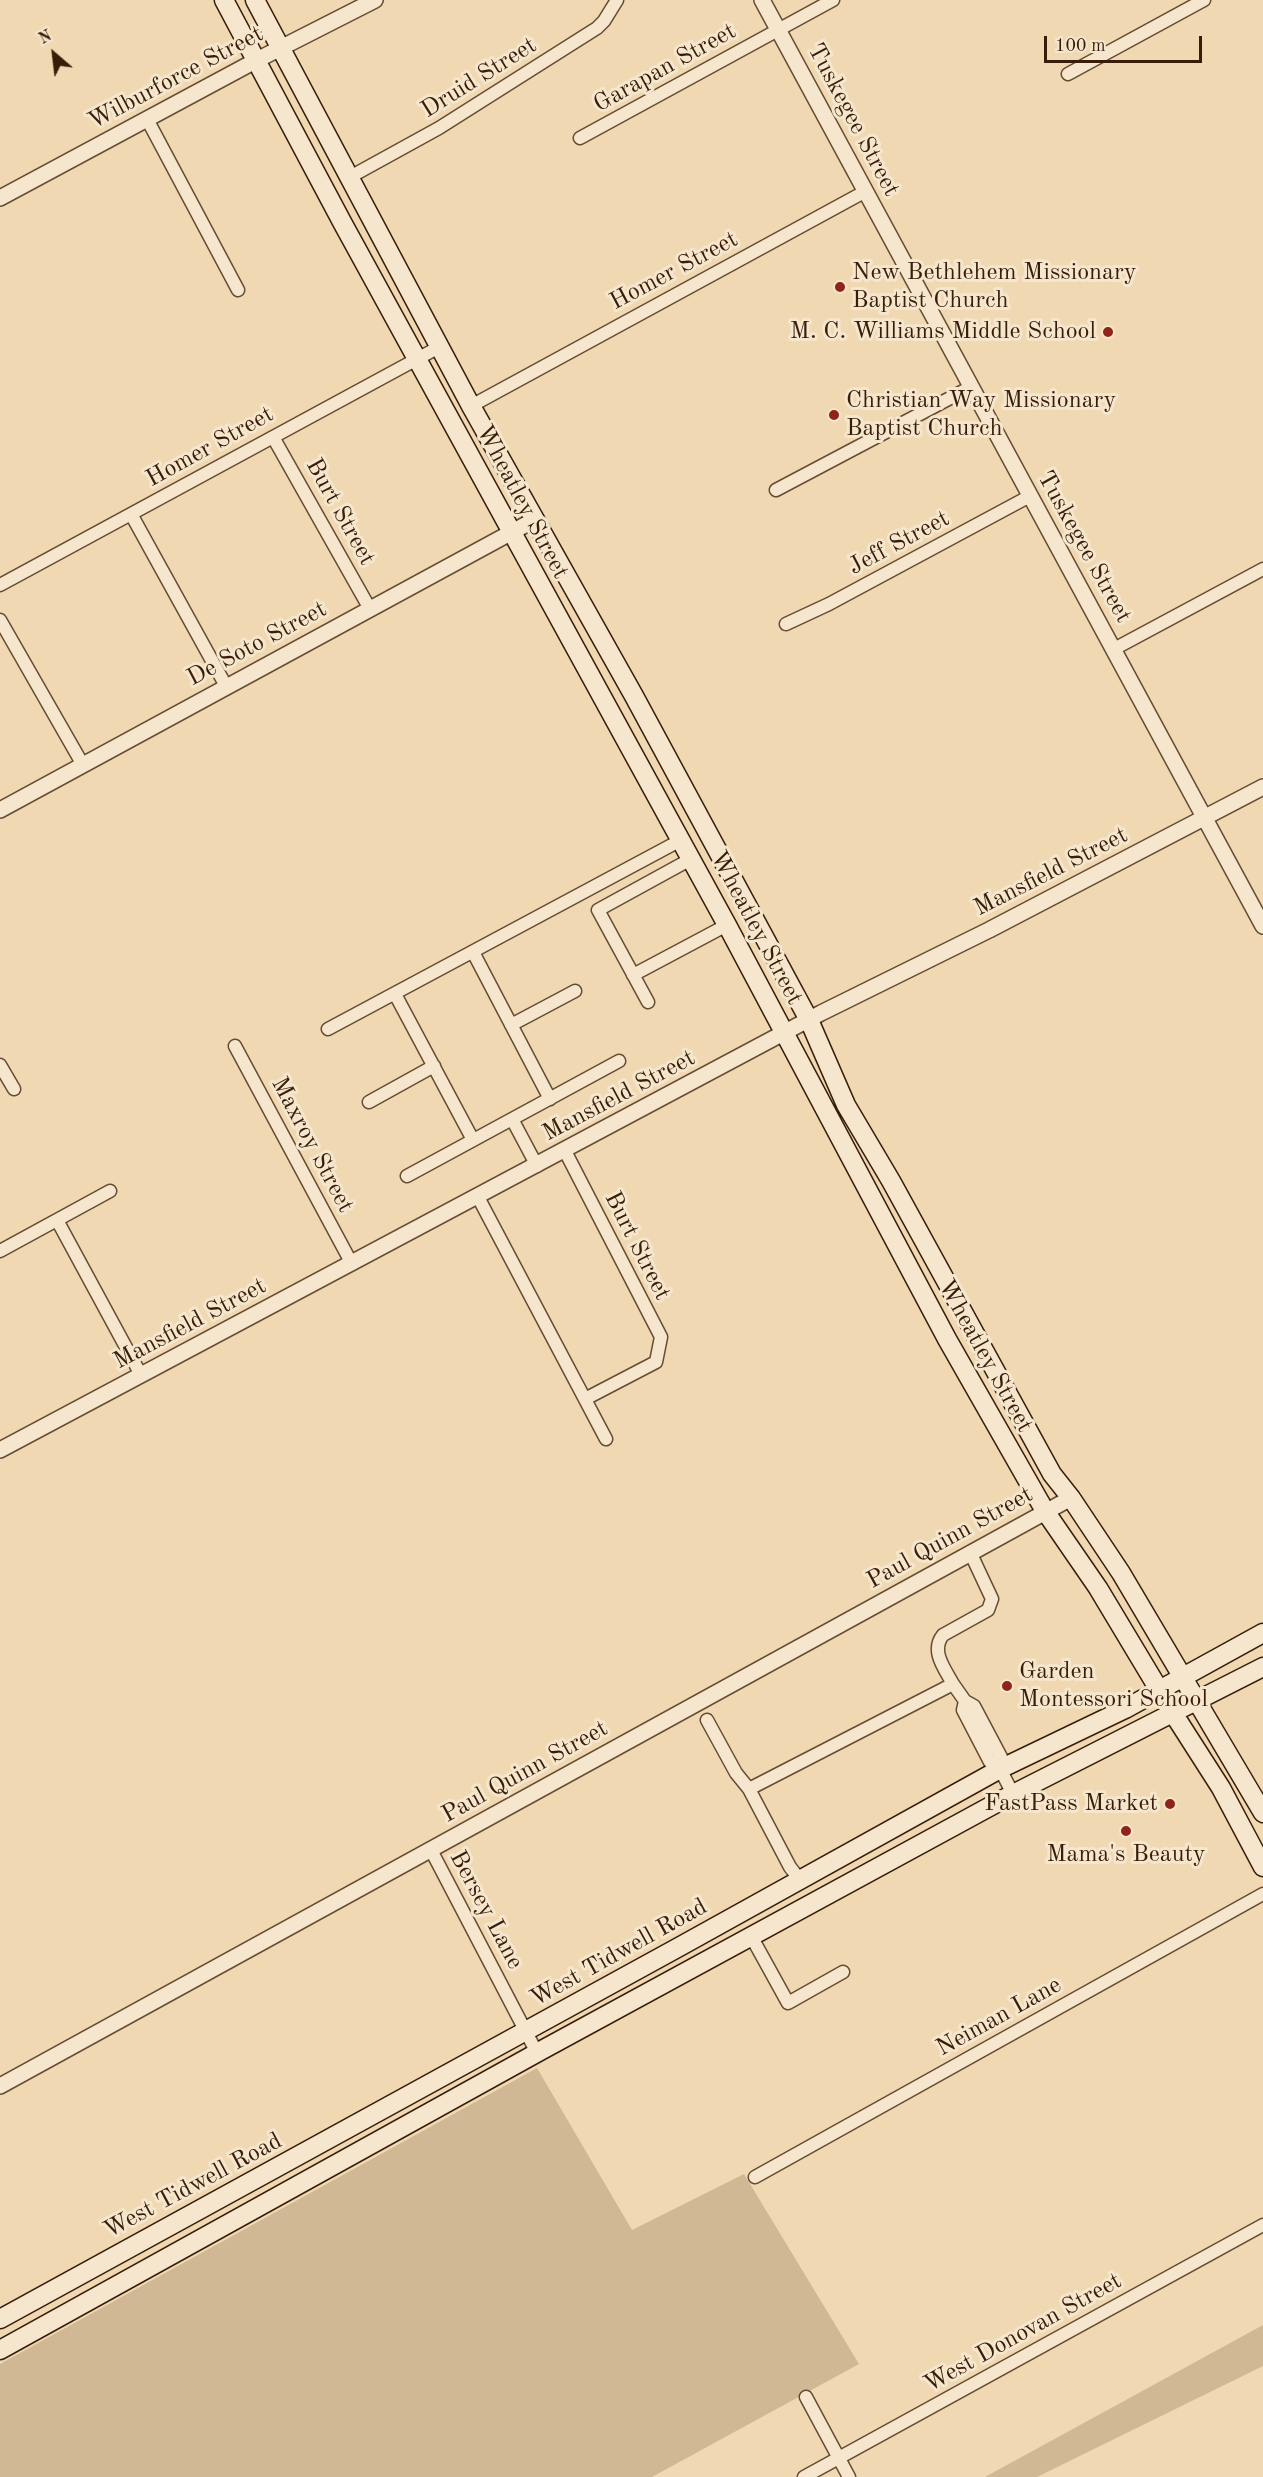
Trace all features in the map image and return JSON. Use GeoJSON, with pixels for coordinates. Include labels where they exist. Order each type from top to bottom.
{"type":"FeatureCollection","features":[{"type":"Feature","properties":{"kind":"main road","name":"Wheatley Street"},"geometry":{"type":"LineString","coordinates":[[224,0],[511,533],[785,1032],[868,1194],[955,1353],[1045,1511],[1098,1588],[1221,1788],[1263,1867]]}},
{"type":"Feature","properties":{"kind":"main road","name":"Wheatley Street"},"geometry":{"type":"LineString","coordinates":[[255,0],[471,406],[628,684],[809,1020],[846,1105],[891,1181],[1052,1474],[1071,1498],[1121,1573],[1263,1813]]}},
{"type":"Feature","properties":{"kind":"main road"},"geometry":{"type":"LineString","coordinates":[[342,222],[367,209]]}},
{"type":"Feature","properties":{"kind":"main road"},"geometry":{"type":"LineString","coordinates":[[601,698],[628,684]]}},
{"type":"Feature","properties":{"kind":"main road"},"geometry":{"type":"LineString","coordinates":[[691,860],[715,847]]}},
{"type":"Feature","properties":{"kind":"main road"},"geometry":{"type":"LineString","coordinates":[[868,1194],[891,1181]]}},
{"type":"Feature","properties":{"kind":"main road"},"geometry":{"type":"LineString","coordinates":[[955,1353],[977,1340]]}},
{"type":"Feature","properties":{"kind":"main road","name":"West Tidwell Road"},"geometry":{"type":"LineString","coordinates":[[0,2319],[680,1947],[795,1874],[999,1766],[1083,1730],[1263,1633]]}},
{"type":"Feature","properties":{"kind":"main road","name":"West Tidwell Road"},"geometry":{"type":"LineString","coordinates":[[0,2350],[537,2053],[1013,1794],[1263,1667]]}},
{"type":"Feature","properties":{"kind":"main road"},"geometry":{"type":"LineString","coordinates":[[680,1947],[692,1968]]}},
{"type":"Feature","properties":{"kind":"main road"},"geometry":{"type":"LineString","coordinates":[[380,2111],[387,2136]]}},
{"type":"Feature","properties":{"kind":"main road"},"geometry":{"type":"LineString","coordinates":[[86,2271],[95,2298]]}},
{"type":"Feature","properties":{"kind":"street","name":"Wilburforce Street"},"geometry":{"type":"LineString","coordinates":[[0,198],[374,0]]}},
{"type":"Feature","properties":{"kind":"street","name":"Druid Street"},"geometry":{"type":"LineString","coordinates":[[350,177],[439,128],[597,28],[617,0]]}},
{"type":"Feature","properties":{"kind":"street","name":"Tuskegee Street"},"geometry":{"type":"LineString","coordinates":[[762,0],[1263,926]]}},
{"type":"Feature","properties":{"kind":"street","name":"Garapan Street"},"geometry":{"type":"LineString","coordinates":[[580,138],[833,0]]}},
{"type":"Feature","properties":{"kind":"street"},"geometry":{"type":"LineString","coordinates":[[1068,74],[1204,0]]}},
{"type":"Feature","properties":{"kind":"street"},"geometry":{"type":"LineString","coordinates":[[147,119],[238,290]]}},
{"type":"Feature","properties":{"kind":"street","name":"Homer Street"},"geometry":{"type":"LineString","coordinates":[[471,406],[866,191]]}},
{"type":"Feature","properties":{"kind":"street","name":"Homer Street"},"geometry":{"type":"LineString","coordinates":[[0,585],[441,346]]}},
{"type":"Feature","properties":{"kind":"street"},"geometry":{"type":"LineString","coordinates":[[776,490],[971,387]]}},
{"type":"Feature","properties":{"kind":"street","name":"Burt Street"},"geometry":{"type":"LineString","coordinates":[[273,437],[370,609]]}},
{"type":"Feature","properties":{"kind":"street","name":"Jeff Street"},"geometry":{"type":"LineString","coordinates":[[786,624],[829,604],[1030,496]]}},
{"type":"Feature","properties":{"kind":"street"},"geometry":{"type":"LineString","coordinates":[[131,514],[226,686]]}},
{"type":"Feature","properties":{"kind":"street","name":"De Soto Street"},"geometry":{"type":"LineString","coordinates":[[0,810],[536,519]]}},
{"type":"Feature","properties":{"kind":"street"},"geometry":{"type":"LineString","coordinates":[[1114,649],[1263,569]]}},
{"type":"Feature","properties":{"kind":"street"},"geometry":{"type":"LineString","coordinates":[[0,620],[83,765]]}},
{"type":"Feature","properties":{"kind":"street","name":"Mansfield Street"},"geometry":{"type":"LineString","coordinates":[[0,1450],[785,1032],[1263,787]]}},
{"type":"Feature","properties":{"kind":"street"},"geometry":{"type":"LineString","coordinates":[[328,1029],[681,840]]}},
{"type":"Feature","properties":{"kind":"street"},"geometry":{"type":"LineString","coordinates":[[648,1002],[598,910],[691,860]]}},
{"type":"Feature","properties":{"kind":"street"},"geometry":{"type":"LineString","coordinates":[[633,975],[727,925]]}},
{"type":"Feature","properties":{"kind":"street"},"geometry":{"type":"LineString","coordinates":[[473,952],[550,1098]]}},
{"type":"Feature","properties":{"kind":"street"},"geometry":{"type":"LineString","coordinates":[[511,1025],[575,991]]}},
{"type":"Feature","properties":{"kind":"street"},"geometry":{"type":"LineString","coordinates":[[395,993],[473,1140]]}},
{"type":"Feature","properties":{"kind":"street","name":"Maxroy Street"},"geometry":{"type":"LineString","coordinates":[[235,1046],[352,1264]]}},
{"type":"Feature","properties":{"kind":"street"},"geometry":{"type":"LineString","coordinates":[[407,1176],[619,1061]]}},
{"type":"Feature","properties":{"kind":"street"},"geometry":{"type":"LineString","coordinates":[[0,1065],[14,1089]]}},
{"type":"Feature","properties":{"kind":"street"},"geometry":{"type":"LineString","coordinates":[[369,1102],[434,1066]]}},
{"type":"Feature","properties":{"kind":"street"},"geometry":{"type":"LineString","coordinates":[[512,1119],[537,1166]]}},
{"type":"Feature","properties":{"kind":"street","name":"Burt Street"},"geometry":{"type":"LineString","coordinates":[[565,1151],[660,1337],[656,1362],[585,1399]]}},
{"type":"Feature","properties":{"kind":"street"},"geometry":{"type":"LineString","coordinates":[[0,1251],[110,1191]]}},
{"type":"Feature","properties":{"kind":"street"},"geometry":{"type":"LineString","coordinates":[[478,1197],[606,1439]]}},
{"type":"Feature","properties":{"kind":"street"},"geometry":{"type":"LineString","coordinates":[[57,1220],[141,1375]]}},
{"type":"Feature","properties":{"kind":"street","name":"Paul Quinn Street"},"geometry":{"type":"LineString","coordinates":[[0,2086],[1071,1498]]}},
{"type":"Feature","properties":{"kind":"street"},"geometry":{"type":"LineString","coordinates":[[970,1552],[992,1599],[988,1610],[943,1635],[936,1646],[953,1684],[965,1701],[974,1706],[1001,1757],[999,1766],[1013,1794]]}},
{"type":"Feature","properties":{"kind":"street"},"geometry":{"type":"LineString","coordinates":[[749,1789],[953,1684]]}},
{"type":"Feature","properties":{"kind":"street"},"geometry":{"type":"LineString","coordinates":[[707,1720],[736,1773],[749,1789],[795,1874]]}},
{"type":"Feature","properties":{"kind":"street","name":"Bersey Lane"},"geometry":{"type":"LineString","coordinates":[[431,1850],[537,2053]]}},
{"type":"Feature","properties":{"kind":"street","name":"Neiman Lane"},"geometry":{"type":"LineString","coordinates":[[755,2177],[1263,1894]]}},
{"type":"Feature","properties":{"kind":"street"},"geometry":{"type":"LineString","coordinates":[[751,1936],[788,2003],[843,1972]]}},
{"type":"Feature","properties":{"kind":"street","name":"West Donovan Street"},"geometry":{"type":"LineString","coordinates":[[804,2477],[1263,2225]]}},
{"type":"Feature","properties":{"kind":"street"},"geometry":{"type":"LineString","coordinates":[[806,2397],[849,2477]]}},
{"type":"Feature","properties":{"kind":"shaded area"},"geometry":{"type":"Polygon","coordinates":[[[537,2068],[632,2230],[744,2174],[859,2364],[652,2477],[0,2477],[0,2364],[537,2068]]]}},
{"type":"Feature","properties":{"kind":"shaded area"},"geometry":{"type":"Polygon","coordinates":[[[1263,2325],[1263,2366],[1037,2477],[985,2477],[1263,2325]]]}},
{"type":"Feature","properties":{"kind":"place","name":"New Bethlehem Missionary Baptist Church"},"geometry":{"type":"Point","coordinates":[840,287]}},
{"type":"Feature","properties":{"kind":"place","name":"M. C. Williams Middle School"},"geometry":{"type":"Point","coordinates":[1108,332]}},
{"type":"Feature","properties":{"kind":"place","name":"Christian Way Missionary Baptist Church"},"geometry":{"type":"Point","coordinates":[834,415]}},
{"type":"Feature","properties":{"kind":"place","name":"Garden Montessori School"},"geometry":{"type":"Point","coordinates":[1007,1686]}},
{"type":"Feature","properties":{"kind":"place","name":"FastPass Market"},"geometry":{"type":"Point","coordinates":[1170,1804]}},
{"type":"Feature","properties":{"kind":"place","name":"Mama's Beauty"},"geometry":{"type":"Point","coordinates":[1126,1831]}}]}
